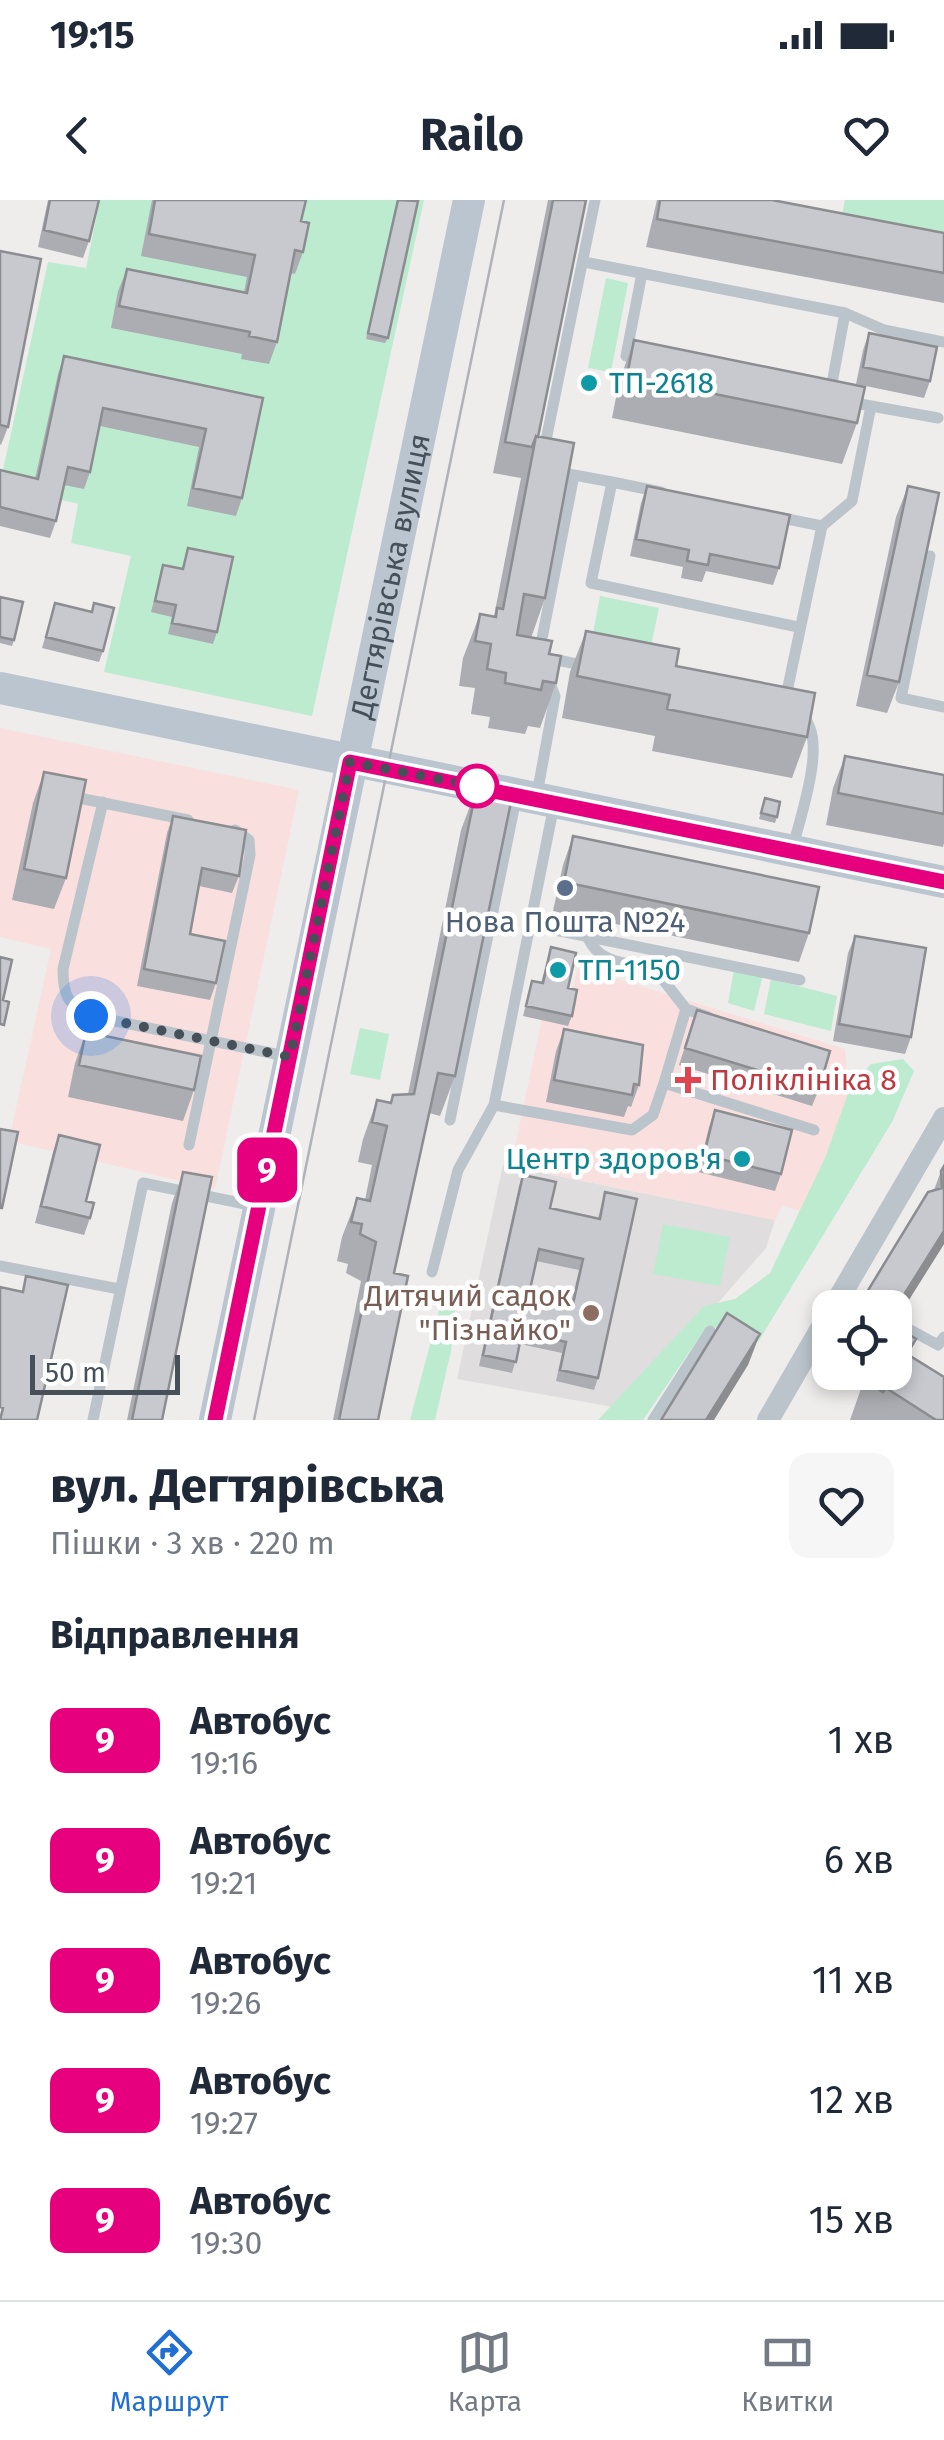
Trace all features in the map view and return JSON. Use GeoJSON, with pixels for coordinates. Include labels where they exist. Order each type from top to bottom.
{"type":"FeatureCollection","features":[{"type":"Feature","properties":{"kind":"main road","name":"Дегтярівська вулиця"},"geometry":{"type":"LineString","coordinates":[[216,1420],[469,200]]}},
{"type":"Feature","properties":{"kind":"main road"},"geometry":{"type":"LineString","coordinates":[[0,688],[944,882]]}},
{"type":"Feature","properties":{"kind":"street"},"geometry":{"type":"LineString","coordinates":[[845,1290],[902,1202],[944,1118]]}},
{"type":"Feature","properties":{"kind":"street"},"geometry":{"type":"LineString","coordinates":[[768,1420],[812,1344]]}},
{"type":"Feature","properties":{"kind":"lane"},"geometry":{"type":"LineString","coordinates":[[595,200],[540,468],[669,494]]}},
{"type":"Feature","properties":{"kind":"lane"},"geometry":{"type":"LineString","coordinates":[[584,262],[845,313],[884,330],[944,342]]}},
{"type":"Feature","properties":{"kind":"lane"},"geometry":{"type":"LineString","coordinates":[[642,274],[626,356],[663,363]]}},
{"type":"Feature","properties":{"kind":"lane"},"geometry":{"type":"LineString","coordinates":[[830,398],[845,313]]}},
{"type":"Feature","properties":{"kind":"lane"},"geometry":{"type":"LineString","coordinates":[[811,394],[938,418]]}},
{"type":"Feature","properties":{"kind":"lane"},"geometry":{"type":"LineString","coordinates":[[784,705],[822,526],[852,501],[871,406]]}},
{"type":"Feature","properties":{"kind":"lane"},"geometry":{"type":"LineString","coordinates":[[450,1120],[536,798],[555,696],[538,656],[574,474]]}},
{"type":"Feature","properties":{"kind":"lane"},"geometry":{"type":"LineString","coordinates":[[612,482],[590,583],[798,626]]}},
{"type":"Feature","properties":{"kind":"lane"},"geometry":{"type":"LineString","coordinates":[[764,514],[822,526]]}},
{"type":"Feature","properties":{"kind":"lane"},"geometry":{"type":"LineString","coordinates":[[930,556],[901,698],[944,707]]}},
{"type":"Feature","properties":{"kind":"lane"},"geometry":{"type":"LineString","coordinates":[[538,656],[608,670]]}},
{"type":"Feature","properties":{"kind":"lane"},"geometry":{"type":"LineString","coordinates":[[764,701],[784,705],[807,719],[816,744],[792,851]]}},
{"type":"Feature","properties":{"kind":"lane"},"geometry":{"type":"LineString","coordinates":[[50,792],[202,823]]}},
{"type":"Feature","properties":{"kind":"lane"},"geometry":{"type":"LineString","coordinates":[[432,1272],[458,1170],[494,1105],[532,924],[536,798]]}},
{"type":"Feature","properties":{"kind":"lane"},"geometry":{"type":"LineString","coordinates":[[103,802],[63,969],[62,990],[70,1005],[91,1016],[290,1057]]}},
{"type":"Feature","properties":{"kind":"lane"},"geometry":{"type":"LineString","coordinates":[[189,1145],[250,855],[249,840],[240,831],[221,827]]}},
{"type":"Feature","properties":{"kind":"lane"},"geometry":{"type":"LineString","coordinates":[[532,924],[800,980]]}},
{"type":"Feature","properties":{"kind":"lane"},"geometry":{"type":"LineString","coordinates":[[587,936],[591,947],[606,960],[654,968],[686,1009],[720,1021]]}},
{"type":"Feature","properties":{"kind":"lane"},"geometry":{"type":"LineString","coordinates":[[494,1105],[632,1130],[653,1115],[686,1009]]}},
{"type":"Feature","properties":{"kind":"lane"},"geometry":{"type":"LineString","coordinates":[[87,1033],[91,1016]]}},
{"type":"Feature","properties":{"kind":"lane"},"geometry":{"type":"LineString","coordinates":[[185,1076],[204,1079]]}},
{"type":"Feature","properties":{"kind":"lane"},"geometry":{"type":"LineString","coordinates":[[664,1084],[814,1130]]}},
{"type":"Feature","properties":{"kind":"lane"},"geometry":{"type":"LineString","coordinates":[[94,1420],[143,1182],[259,1207]]}},
{"type":"Feature","properties":{"kind":"lane"},"geometry":{"type":"LineString","coordinates":[[0,1266],[119,1289]]}},
{"type":"Feature","properties":{"kind":"lane"},"geometry":{"type":"LineString","coordinates":[[653,1420],[710,1331]]}},
{"type":"Feature","properties":{"kind":"lane"},"geometry":{"type":"LineString","coordinates":[[912,1331],[938,1344],[944,1337]]}},
{"type":"Feature","properties":{"kind":"shaded area"},"geometry":{"type":"Polygon","coordinates":[[[0,728],[299,790],[215,1189],[9,1141],[51,949],[0,937],[0,728]]]}},
{"type":"Feature","properties":{"kind":"shaded area","name":"Поліклініка 8"},"geometry":{"type":"Polygon","coordinates":[[[579,967],[845,1049],[853,1134],[814,1217],[783,1205],[775,1220],[511,1166],[549,986],[571,991],[579,967]]]}},
{"type":"Feature","properties":{"kind":"shaded area","name":"Дитячий садок \"Пізнайко\""},"geometry":{"type":"Polygon","coordinates":[[[503,1165],[775,1220],[766,1248],[676,1351],[641,1412],[457,1379],[503,1165]]]}},
{"type":"Feature","properties":{"kind":"green space"},"geometry":{"type":"Polygon","coordinates":[[[100,200],[424,200],[312,716],[104,672],[131,556],[71,543],[78,504],[0,484],[48,262],[86,268],[100,200]]]}},
{"type":"Feature","properties":{"kind":"green space"},"geometry":{"type":"Polygon","coordinates":[[[845,200],[944,200],[944,234],[842,215],[845,200]]]}},
{"type":"Feature","properties":{"kind":"green space"},"geometry":{"type":"Polygon","coordinates":[[[606,278],[628,283],[611,372],[588,368],[606,278]]]}},
{"type":"Feature","properties":{"kind":"green space"},"geometry":{"type":"Polygon","coordinates":[[[600,596],[659,608],[649,655],[591,644],[600,596]]]}},
{"type":"Feature","properties":{"kind":"green space"},"geometry":{"type":"Polygon","coordinates":[[[734,970],[763,975],[754,1011],[728,1003],[734,970]]]}},
{"type":"Feature","properties":{"kind":"green space"},"geometry":{"type":"Polygon","coordinates":[[[771,979],[837,996],[831,1031],[764,1014],[771,979]]]}},
{"type":"Feature","properties":{"kind":"green space"},"geometry":{"type":"Polygon","coordinates":[[[360,1028],[389,1034],[380,1080],[350,1074],[360,1028]]]}},
{"type":"Feature","properties":{"kind":"green space"},"geometry":{"type":"Polygon","coordinates":[[[903,1059],[914,1071],[892,1122],[758,1342],[739,1344],[718,1328],[707,1326],[643,1420],[598,1420],[704,1306],[735,1299],[770,1273],[825,1158],[850,1088],[871,1064],[903,1059]]]}},
{"type":"Feature","properties":{"kind":"green space"},"geometry":{"type":"Polygon","coordinates":[[[663,1224],[730,1237],[720,1286],[653,1274],[663,1224]]]}},
{"type":"Feature","properties":{"kind":"green space"},"geometry":{"type":"Polygon","coordinates":[[[441,1303],[455,1309],[451,1351],[435,1420],[410,1420],[441,1303]]]}},
{"type":"Feature","properties":{"kind":"building"},"geometry":{"type":"Polygon","coordinates":[[[50,200],[99,200],[89,241],[44,230],[50,200]]]}},
{"type":"Feature","properties":{"kind":"building"},"geometry":{"type":"Polygon","coordinates":[[[155,200],[306,200],[301,221],[309,223],[303,252],[295,250],[277,342],[249,336],[250,332],[119,306],[127,269],[247,293],[255,255],[149,234],[155,200]]]}},
{"type":"Feature","properties":{"kind":"building"},"geometry":{"type":"Polygon","coordinates":[[[398,200],[418,201],[388,338],[368,333],[398,200]]]}},
{"type":"Feature","properties":{"kind":"building"},"geometry":{"type":"Polygon","coordinates":[[[553,200],[586,200],[538,437],[532,447],[505,442],[553,200]]]}},
{"type":"Feature","properties":{"kind":"building"},"geometry":{"type":"Polygon","coordinates":[[[660,200],[772,200],[944,233],[944,273],[657,219],[660,200]]]}},
{"type":"Feature","properties":{"kind":"building"},"geometry":{"type":"Polygon","coordinates":[[[0,251],[41,259],[8,427],[0,425],[0,251]]]}},
{"type":"Feature","properties":{"kind":"building"},"geometry":{"type":"Polygon","coordinates":[[[869,333],[937,347],[930,381],[863,367],[869,333]]]}},
{"type":"Feature","properties":{"kind":"building"},"geometry":{"type":"Polygon","coordinates":[[[634,340],[865,387],[857,423],[627,376],[634,340]]]}},
{"type":"Feature","properties":{"kind":"building"},"geometry":{"type":"Polygon","coordinates":[[[64,356],[263,398],[242,498],[193,488],[206,429],[103,408],[90,472],[68,467],[56,521],[0,507],[0,470],[38,479],[64,356]]]}},
{"type":"Feature","properties":{"kind":"building"},"geometry":{"type":"Polygon","coordinates":[[[536,436],[574,443],[545,598],[524,594],[517,635],[552,641],[549,654],[561,656],[556,683],[543,681],[541,690],[505,683],[506,673],[487,669],[491,644],[475,641],[480,614],[496,617],[497,608],[503,609],[536,436]]]}},
{"type":"Feature","properties":{"kind":"building"},"geometry":{"type":"Polygon","coordinates":[[[647,486],[790,515],[779,568],[710,554],[708,565],[687,561],[689,550],[636,539],[647,486]]]}},
{"type":"Feature","properties":{"kind":"building"},"geometry":{"type":"Polygon","coordinates":[[[908,486],[939,493],[899,682],[867,675],[908,486]]]}},
{"type":"Feature","properties":{"kind":"building"},"geometry":{"type":"Polygon","coordinates":[[[188,548],[233,557],[217,632],[172,623],[176,605],[155,601],[163,565],[183,569],[188,548]]]}},
{"type":"Feature","properties":{"kind":"building"},"geometry":{"type":"Polygon","coordinates":[[[0,597],[23,602],[14,640],[0,637],[0,597]]]}},
{"type":"Feature","properties":{"kind":"building"},"geometry":{"type":"Polygon","coordinates":[[[55,603],[92,612],[94,603],[114,608],[103,651],[46,637],[55,603]]]}},
{"type":"Feature","properties":{"kind":"building"},"geometry":{"type":"Polygon","coordinates":[[[586,631],[679,649],[676,666],[815,693],[807,737],[667,709],[670,695],[577,676],[586,631]]]}},
{"type":"Feature","properties":{"kind":"building"},"geometry":{"type":"Polygon","coordinates":[[[845,756],[944,775],[944,814],[838,793],[845,756]]]}},
{"type":"Feature","properties":{"kind":"building"},"geometry":{"type":"Polygon","coordinates":[[[44,772],[86,780],[66,878],[24,869],[44,772]]]}},
{"type":"Feature","properties":{"kind":"building"},"geometry":{"type":"Polygon","coordinates":[[[476,790],[512,797],[455,1076],[438,1073],[394,1273],[408,1276],[378,1420],[339,1420],[376,1242],[360,1234],[362,1224],[351,1222],[357,1198],[370,1201],[387,1126],[372,1122],[377,1100],[391,1103],[393,1095],[414,1094],[476,790]]]}},
{"type":"Feature","properties":{"kind":"building"},"geometry":{"type":"Polygon","coordinates":[[[765,798],[780,802],[777,817],[761,813],[765,798]]]}},
{"type":"Feature","properties":{"kind":"building"},"geometry":{"type":"Polygon","coordinates":[[[173,816],[246,830],[239,876],[202,868],[190,934],[225,941],[216,983],[144,969],[173,816]]]}},
{"type":"Feature","properties":{"kind":"building"},"geometry":{"type":"Polygon","coordinates":[[[573,836],[819,887],[809,933],[564,882],[573,836]]]}},
{"type":"Feature","properties":{"kind":"building"},"geometry":{"type":"Polygon","coordinates":[[[855,936],[926,948],[911,1037],[839,1024],[855,936]]]}},
{"type":"Feature","properties":{"kind":"building"},"geometry":{"type":"Polygon","coordinates":[[[551,947],[576,953],[568,988],[577,990],[572,1016],[526,1006],[532,981],[543,983],[551,947]]]}},
{"type":"Feature","properties":{"kind":"building"},"geometry":{"type":"Polygon","coordinates":[[[0,957],[12,960],[3,1000],[9,1002],[4,1025],[0,1024],[0,957]]]}},
{"type":"Feature","properties":{"kind":"building"},"geometry":{"type":"Polygon","coordinates":[[[697,1010],[830,1051],[819,1089],[685,1048],[697,1010]]]}},
{"type":"Feature","properties":{"kind":"building"},"geometry":{"type":"Polygon","coordinates":[[[564,1029],[643,1045],[639,1085],[634,1084],[632,1095],[554,1080],[564,1029]]]}},
{"type":"Feature","properties":{"kind":"building"},"geometry":{"type":"Polygon","coordinates":[[[86,1032],[201,1056],[194,1090],[79,1065],[86,1032]]]}},
{"type":"Feature","properties":{"kind":"building"},"geometry":{"type":"Polygon","coordinates":[[[715,1110],[792,1130],[781,1174],[704,1155],[715,1110]]]}},
{"type":"Feature","properties":{"kind":"building"},"geometry":{"type":"Polygon","coordinates":[[[0,1129],[18,1132],[2,1208],[0,1208],[0,1129]]]}},
{"type":"Feature","properties":{"kind":"building"},"geometry":{"type":"Polygon","coordinates":[[[59,1135],[100,1145],[86,1201],[94,1203],[90,1218],[41,1206],[59,1135]]]}},
{"type":"Feature","properties":{"kind":"building"},"geometry":{"type":"Polygon","coordinates":[[[944,1166],[944,1231],[907,1290],[868,1290],[928,1192],[942,1188],[944,1166]]]}},
{"type":"Feature","properties":{"kind":"building"},"geometry":{"type":"Polygon","coordinates":[[[183,1172],[212,1177],[162,1420],[132,1420],[183,1172]]]}},
{"type":"Feature","properties":{"kind":"building"},"geometry":{"type":"Polygon","coordinates":[[[523,1175],[556,1182],[550,1208],[600,1219],[605,1192],[637,1199],[598,1378],[560,1370],[566,1342],[522,1332],[516,1362],[483,1355],[523,1175]],[[539,1249],[529,1294],[573,1304],[583,1259],[539,1249]]]}},
{"type":"Feature","properties":{"kind":"building"},"geometry":{"type":"Polygon","coordinates":[[[26,1276],[68,1285],[37,1420],[0,1420],[0,1287],[23,1292],[26,1276]]]}},
{"type":"Feature","properties":{"kind":"building"},"geometry":{"type":"Polygon","coordinates":[[[727,1313],[760,1334],[706,1420],[661,1420],[727,1313]]]}},
{"type":"Feature","properties":{"kind":"building"},"geometry":{"type":"Polygon","coordinates":[[[912,1357],[944,1377],[944,1420],[936,1420],[889,1390],[912,1390],[912,1357]]]}},
{"type":"Feature","properties":{"kind":"tram line"},"geometry":{"type":"LineString","coordinates":[[254,1420],[504,200]]}},
{"type":"Feature","properties":{"kind":"bus line","name":"9"},"geometry":{"type":"LineString","coordinates":[[215,1420],[350,762],[944,882]]}},
{"type":"Feature","properties":{"kind":"place","name":"ТП-2618"},"geometry":{"type":"Point","coordinates":[589,383]}},
{"type":"Feature","properties":{"kind":"place","name":"Нова Пошта №24"},"geometry":{"type":"Point","coordinates":[565,888]}},
{"type":"Feature","properties":{"kind":"place","name":"ТП-1150"},"geometry":{"type":"Point","coordinates":[558,970]}},
{"type":"Feature","properties":{"kind":"place","name":"Поліклініка 8"},"geometry":{"type":"Point","coordinates":[688,1080]}},
{"type":"Feature","properties":{"kind":"place","name":"Центр здоров'я"},"geometry":{"type":"Point","coordinates":[742,1159]}},
{"type":"Feature","properties":{"kind":"place","name":"Дитячий садок \"Пізнайко\""},"geometry":{"type":"Point","coordinates":[591,1313]}},
{"type":"Feature","properties":{"kind":"route"},"geometry":{"type":"LineString","coordinates":[[91,1016],[290,1057],[350,762],[485,788],[477,786]]}}]}
